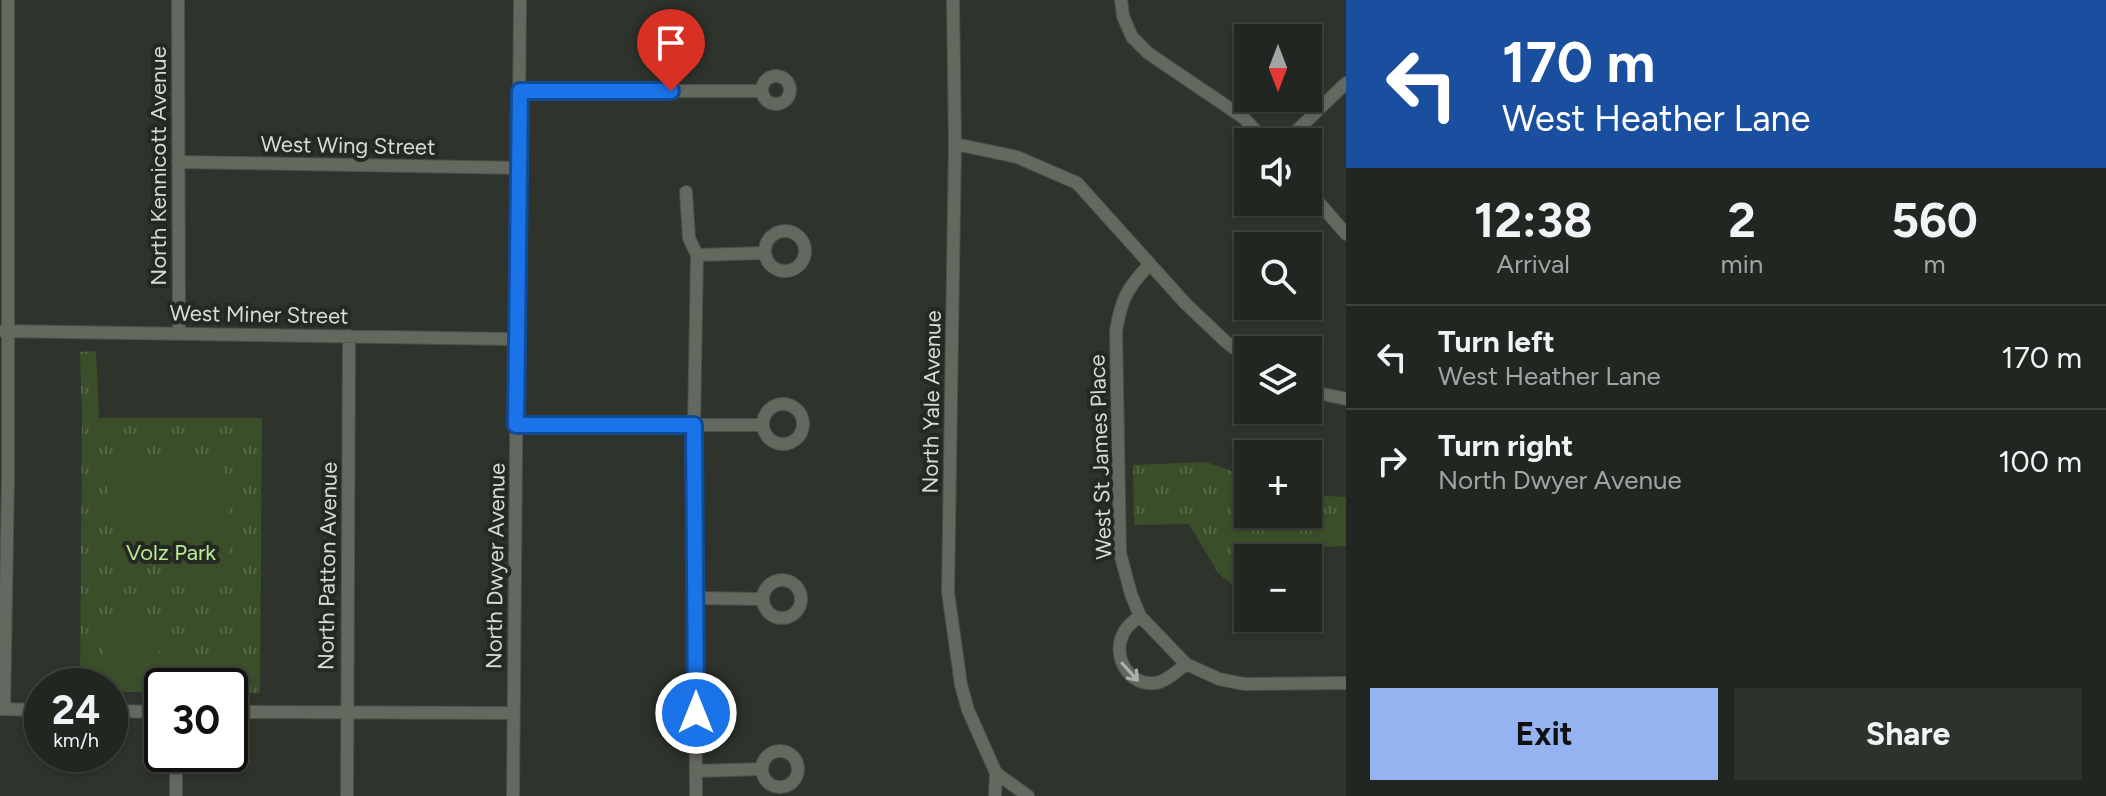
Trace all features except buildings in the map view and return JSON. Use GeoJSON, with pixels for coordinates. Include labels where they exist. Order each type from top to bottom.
{"type":"FeatureCollection","features":[{"type":"Feature","properties":{"kind":"street"},"geometry":{"type":"LineString","coordinates":[[8,0],[2,709],[24,710]]}},
{"type":"Feature","properties":{"kind":"street","name":"North Kennicott Avenue"},"geometry":{"type":"LineString","coordinates":[[178,0],[179,333]]}},
{"type":"Feature","properties":{"kind":"street","name":"North Dwyer Avenue"},"geometry":{"type":"LineString","coordinates":[[513,796],[520,0]]}},
{"type":"Feature","properties":{"kind":"street","name":"North Yale Avenue"},"geometry":{"type":"LineString","coordinates":[[953,0],[955,144],[948,592],[961,685],[968,710],[996,773],[995,796]]}},
{"type":"Feature","properties":{"kind":"street"},"geometry":{"type":"LineString","coordinates":[[1121,0],[1123,16],[1132,37],[1148,53],[1244,118],[1253,128]]}},
{"type":"Feature","properties":{"kind":"street"},"geometry":{"type":"LineString","coordinates":[[1299,128],[1346,83]]}},
{"type":"Feature","properties":{"kind":"street"},"geometry":{"type":"LineString","coordinates":[[520,91],[762,91]]}},
{"type":"Feature","properties":{"kind":"street"},"geometry":{"type":"LineString","coordinates":[[955,144],[1017,157],[1077,183],[1149,265],[1234,348]]}},
{"type":"Feature","properties":{"kind":"street","name":"West Wing Street"},"geometry":{"type":"LineString","coordinates":[[178,162],[519,168]]}},
{"type":"Feature","properties":{"kind":"street"},"geometry":{"type":"LineString","coordinates":[[686,192],[689,238],[697,255],[694,425],[696,796]]}},
{"type":"Feature","properties":{"kind":"street"},"geometry":{"type":"LineString","coordinates":[[1322,206],[1346,234]]}},
{"type":"Feature","properties":{"kind":"street"},"geometry":{"type":"LineString","coordinates":[[697,255],[765,253]]}},
{"type":"Feature","properties":{"kind":"street","name":"West St James Place"},"geometry":{"type":"LineString","coordinates":[[1149,265],[1127,291],[1120,306],[1116,331],[1120,553],[1140,616],[1186,664],[1219,679],[1244,684],[1346,683]]}},
{"type":"Feature","properties":{"kind":"street","name":"West Miner Street"},"geometry":{"type":"LineString","coordinates":[[4,331],[517,339]]}},
{"type":"Feature","properties":{"kind":"street","name":"North Patton Avenue"},"geometry":{"type":"LineString","coordinates":[[347,796],[349,336]]}},
{"type":"Feature","properties":{"kind":"street"},"geometry":{"type":"LineString","coordinates":[[1322,394],[1346,399]]}},
{"type":"Feature","properties":{"kind":"street"},"geometry":{"type":"LineString","coordinates":[[516,425],[763,425]]}},
{"type":"Feature","properties":{"kind":"street"},"geometry":{"type":"LineString","coordinates":[[695,598],[763,599]]}},
{"type":"Feature","properties":{"kind":"street"},"geometry":{"type":"LineString","coordinates":[[1140,616],[1121,636],[1121,662],[1129,675],[1140,683],[1156,683],[1170,678],[1186,664]]}},
{"type":"Feature","properties":{"kind":"street"},"geometry":{"type":"LineString","coordinates":[[248,712],[513,713]]}},
{"type":"Feature","properties":{"kind":"street"},"geometry":{"type":"LineString","coordinates":[[696,771],[762,769]]}},
{"type":"Feature","properties":{"kind":"street"},"geometry":{"type":"LineString","coordinates":[[176,772],[176,796]]}},
{"type":"Feature","properties":{"kind":"street"},"geometry":{"type":"LineString","coordinates":[[996,773],[1028,796]]}},
{"type":"Feature","properties":{"kind":"green space","name":"Volz Park"},"geometry":{"type":"Polygon","coordinates":[[[96,351],[99,418],[262,418],[260,693],[248,693],[248,668],[144,668],[144,692],[128,692],[128,668],[80,668],[80,352],[96,351]]]}},
{"type":"Feature","properties":{"kind":"green space"},"geometry":{"type":"Polygon","coordinates":[[[101,456],[215,460],[225,469],[229,580],[198,584],[169,573],[136,550],[112,514],[101,456]]]}},
{"type":"Feature","properties":{"kind":"green space"},"geometry":{"type":"Polygon","coordinates":[[[1206,462],[1234,472],[1234,528],[1322,528],[1322,496],[1346,497],[1346,546],[1234,544],[1234,586],[1218,573],[1189,524],[1134,525],[1133,465],[1206,462]]]}},
{"type":"Feature","properties":{"kind":"green space"},"geometry":{"type":"Polygon","coordinates":[[[105,624],[158,624],[167,628],[171,641],[167,648],[158,652],[157,668],[144,668],[144,683],[128,682],[128,668],[104,668],[105,624]]]}},
{"type":"Feature","properties":{"kind":"route"},"geometry":{"type":"LineString","coordinates":[[671,91],[520,91],[516,425],[694,425],[696,713]]}}]}
